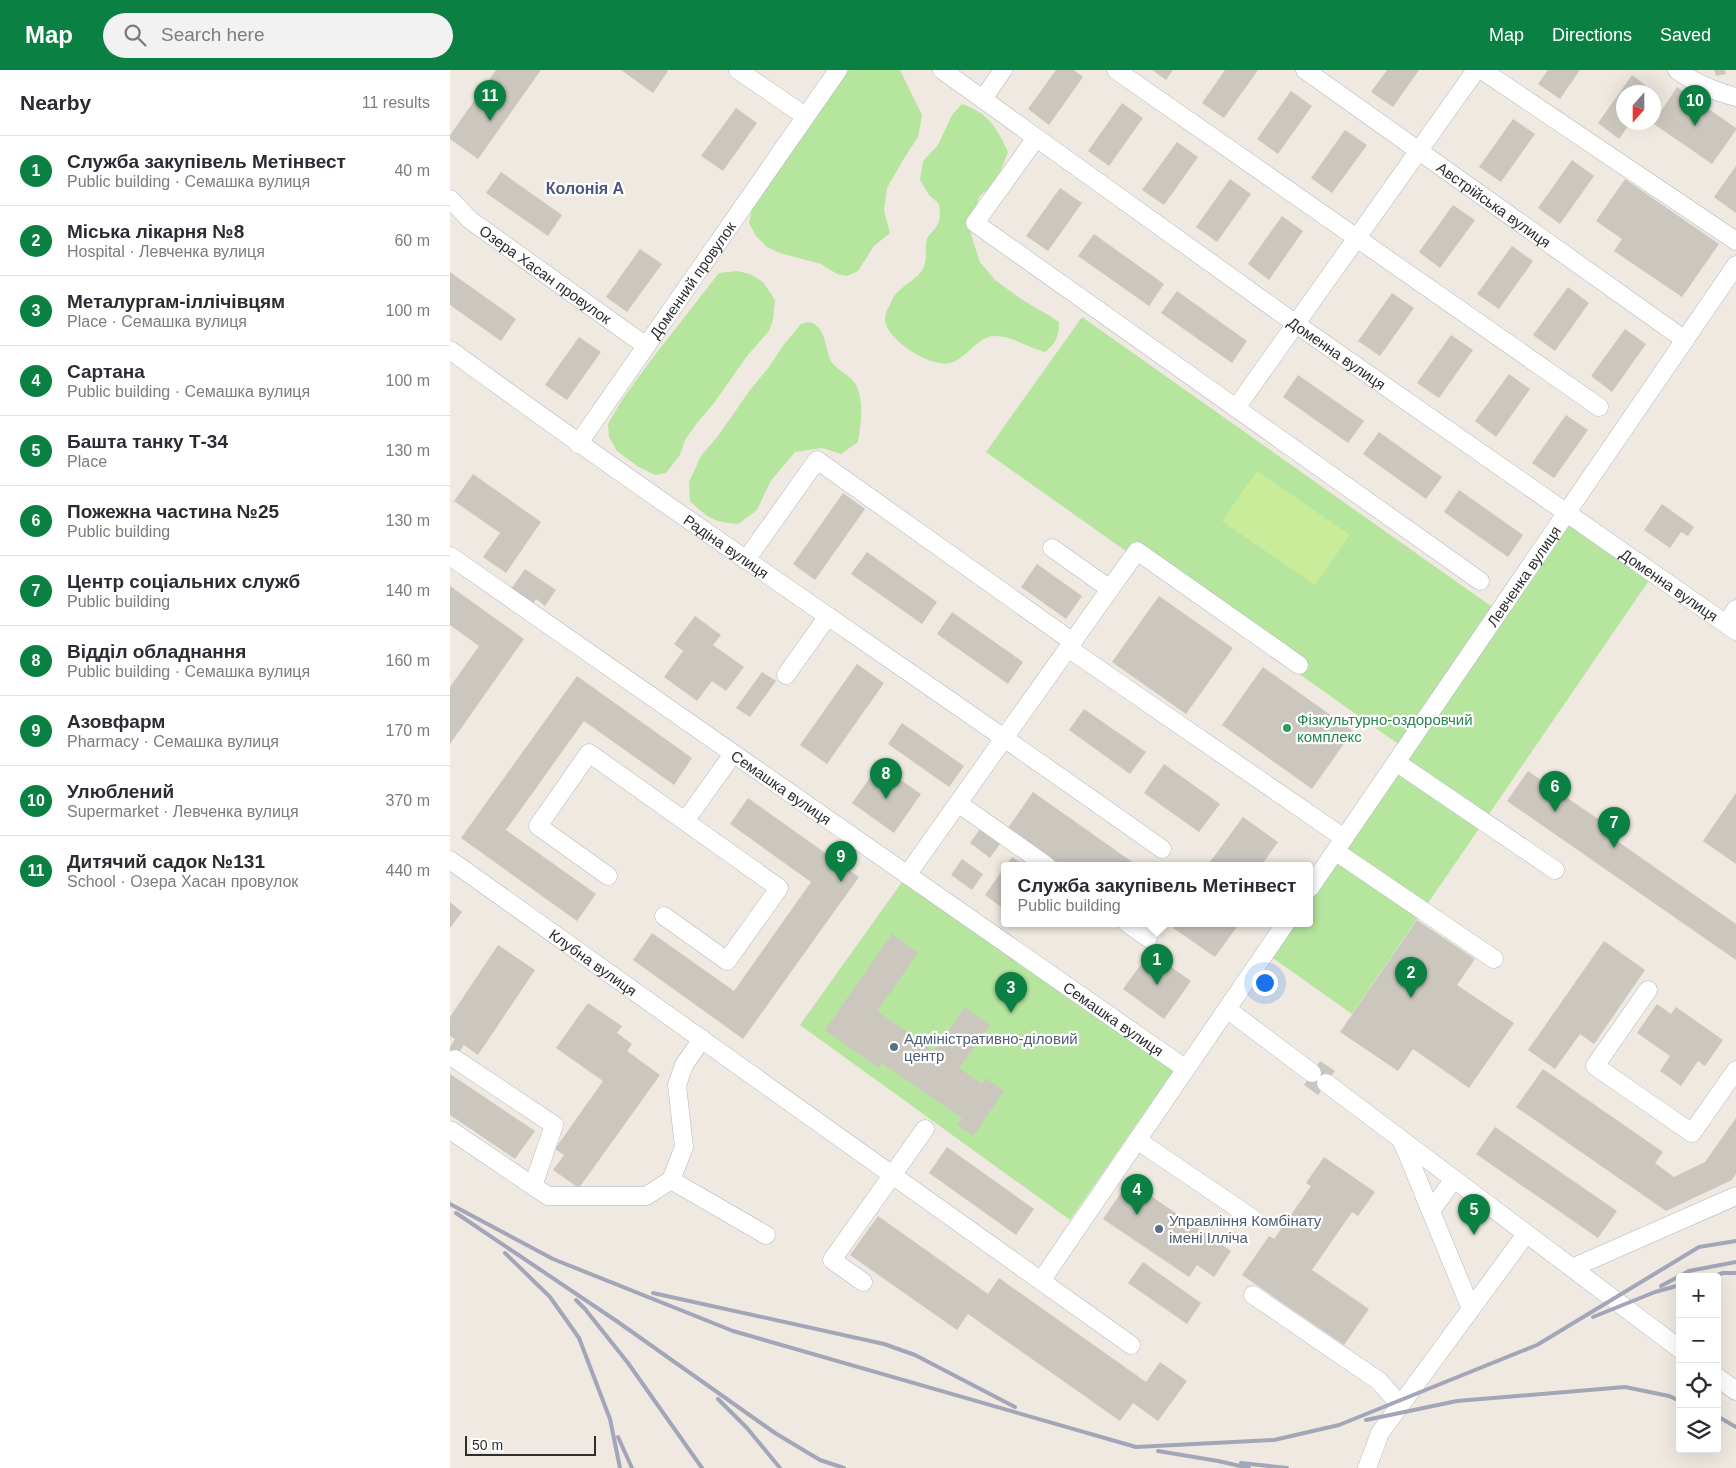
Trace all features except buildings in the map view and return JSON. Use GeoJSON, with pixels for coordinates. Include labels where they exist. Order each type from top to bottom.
{"type":"FeatureCollection","features":[{"type":"Feature","properties":{"kind":"street"},"geometry":{"type":"LineString","coordinates":[[738,70],[806,116]]}},
{"type":"Feature","properties":{"kind":"street","name":"Доменний провулок"},"geometry":{"type":"LineString","coordinates":[[578,444],[838,70]]}},
{"type":"Feature","properties":{"kind":"street","name":"Доменна вулиця"},"geometry":{"type":"LineString","coordinates":[[942,70],[1296,324],[1566,513],[1733,621]]}},
{"type":"Feature","properties":{"kind":"street"},"geometry":{"type":"LineString","coordinates":[[983,99],[1003,70]]}},
{"type":"Feature","properties":{"kind":"street"},"geometry":{"type":"LineString","coordinates":[[1116,70],[1599,407]]}},
{"type":"Feature","properties":{"kind":"street","name":"Австрійська вулиця"},"geometry":{"type":"LineString","coordinates":[[1305,70],[1685,340]]}},
{"type":"Feature","properties":{"kind":"street"},"geometry":{"type":"LineString","coordinates":[[1236,408],[1476,70]]}},
{"type":"Feature","properties":{"kind":"street"},"geometry":{"type":"LineString","coordinates":[[1482,70],[1736,241]]}},
{"type":"Feature","properties":{"kind":"street"},"geometry":{"type":"LineString","coordinates":[[1677,70],[1690,80],[1712,90],[1736,97]]}},
{"type":"Feature","properties":{"kind":"street"},"geometry":{"type":"LineString","coordinates":[[1036,138],[975,223],[1480,581]]}},
{"type":"Feature","properties":{"kind":"street","name":"Озера Хасан провулок"},"geometry":{"type":"LineString","coordinates":[[450,200],[470,220],[646,346]]}},
{"type":"Feature","properties":{"kind":"street","name":"Левченка вулиця"},"geometry":{"type":"LineString","coordinates":[[1313,884],[1736,265]]}},
{"type":"Feature","properties":{"kind":"street","name":"Радіна вулиця"},"geometry":{"type":"LineString","coordinates":[[450,350],[578,444],[1005,737],[1162,849]]}},
{"type":"Feature","properties":{"kind":"street"},"geometry":{"type":"LineString","coordinates":[[746,560],[817,460],[1494,959]]}},
{"type":"Feature","properties":{"kind":"street"},"geometry":{"type":"LineString","coordinates":[[1052,548],[1110,589]]}},
{"type":"Feature","properties":{"kind":"street"},"geometry":{"type":"LineString","coordinates":[[908,875],[1137,550],[1298,665]]}},
{"type":"Feature","properties":{"kind":"street","name":"Семашка вулиця"},"geometry":{"type":"LineString","coordinates":[[450,556],[1186,1069]]}},
{"type":"Feature","properties":{"kind":"street"},"geometry":{"type":"LineString","coordinates":[[786,675],[828,616]]}},
{"type":"Feature","properties":{"kind":"street"},"geometry":{"type":"LineString","coordinates":[[608,876],[538,826],[589,753],[779,888],[728,961],[664,916]]}},
{"type":"Feature","properties":{"kind":"street"},"geometry":{"type":"LineString","coordinates":[[685,821],[733,754]]}},
{"type":"Feature","properties":{"kind":"street"},"geometry":{"type":"LineString","coordinates":[[1396,762],[1555,870]]}},
{"type":"Feature","properties":{"kind":"street"},"geometry":{"type":"LineString","coordinates":[[958,803],[1041,862]]}},
{"type":"Feature","properties":{"kind":"street","name":"Клубна вулиця"},"geometry":{"type":"LineString","coordinates":[[450,860],[1131,1345]]}},
{"type":"Feature","properties":{"kind":"street"},"geometry":{"type":"LineString","coordinates":[[1132,927],[1148,938]]}},
{"type":"Feature","properties":{"kind":"street"},"geometry":{"type":"LineString","coordinates":[[1041,1280],[1283,927]]}},
{"type":"Feature","properties":{"kind":"street"},"geometry":{"type":"LineString","coordinates":[[1648,990],[1595,1066],[1692,1133],[1736,1070]]}},
{"type":"Feature","properties":{"kind":"street"},"geometry":{"type":"LineString","coordinates":[[1227,1009],[1676,1346]]}},
{"type":"Feature","properties":{"kind":"street"},"geometry":{"type":"LineString","coordinates":[[450,1130],[548,1196],[646,1196],[671,1180],[684,1147],[676,1085],[684,1065],[702,1039]]}},
{"type":"Feature","properties":{"kind":"street"},"geometry":{"type":"LineString","coordinates":[[454,1058],[554,1125],[533,1186]]}},
{"type":"Feature","properties":{"kind":"street"},"geometry":{"type":"LineString","coordinates":[[863,1282],[832,1260],[924,1129]]}},
{"type":"Feature","properties":{"kind":"street"},"geometry":{"type":"LineString","coordinates":[[1138,1140],[1252,1218]]}},
{"type":"Feature","properties":{"kind":"street"},"geometry":{"type":"LineString","coordinates":[[1402,1140],[1471,1309]]}},
{"type":"Feature","properties":{"kind":"street"},"geometry":{"type":"LineString","coordinates":[[671,1180],[766,1235]]}},
{"type":"Feature","properties":{"kind":"street"},"geometry":{"type":"LineString","coordinates":[[1431,1211],[1454,1180]]}},
{"type":"Feature","properties":{"kind":"street"},"geometry":{"type":"LineString","coordinates":[[1572,1268],[1736,1196]]}},
{"type":"Feature","properties":{"kind":"street"},"geometry":{"type":"LineString","coordinates":[[1367,1468],[1380,1432],[1526,1234]]}},
{"type":"Feature","properties":{"kind":"street"},"geometry":{"type":"LineString","coordinates":[[1253,1295],[1379,1382],[1400,1405]]}},
{"type":"Feature","properties":{"kind":"street"},"geometry":{"type":"LineString","coordinates":[[1721,1380],[1736,1391]]}},
{"type":"Feature","properties":{"kind":"green space"},"geometry":{"type":"Polygon","coordinates":[[[849,70],[900,70],[922,115],[918,137],[887,188],[884,211],[890,233],[874,246],[858,271],[847,276],[837,274],[821,264],[780,253],[767,247],[756,236],[749,223],[752,209],[763,189],[849,70]]]}},
{"type":"Feature","properties":{"kind":"green space"},"geometry":{"type":"Polygon","coordinates":[[[962,104],[979,112],[991,122],[1008,152],[1001,170],[988,189],[980,196],[969,228],[980,262],[995,280],[1021,299],[1059,322],[1056,339],[1045,352],[1008,338],[995,336],[983,339],[956,361],[941,363],[921,357],[910,350],[892,335],[887,327],[885,315],[887,310],[895,295],[923,269],[927,239],[938,224],[939,204],[929,195],[920,180],[923,161],[938,145],[952,115],[962,104]]]}},
{"type":"Feature","properties":{"kind":"green space"},"geometry":{"type":"Polygon","coordinates":[[[737,271],[750,274],[763,282],[775,300],[773,320],[769,331],[747,356],[714,403],[697,423],[685,440],[680,455],[666,473],[655,475],[637,466],[617,451],[609,437],[608,424],[622,400],[651,360],[719,273],[737,271]]]}},
{"type":"Feature","properties":{"kind":"green space"},"geometry":{"type":"Polygon","coordinates":[[[1082,317],[1495,609],[1401,746],[986,452],[1082,317]]]}},
{"type":"Feature","properties":{"kind":"green space"},"geometry":{"type":"Polygon","coordinates":[[[813,323],[821,331],[832,363],[852,380],[857,387],[861,407],[858,442],[841,454],[822,448],[795,452],[770,482],[757,510],[738,524],[722,522],[711,518],[690,501],[689,482],[701,456],[718,436],[782,347],[801,324],[813,323]]]}},
{"type":"Feature","properties":{"kind":"green space"},"geometry":{"type":"Polygon","coordinates":[[[1257,471],[1350,535],[1315,585],[1222,521],[1257,471]]]}},
{"type":"Feature","properties":{"kind":"green space"},"geometry":{"type":"Polygon","coordinates":[[[1568,522],[1650,579],[1352,1014],[1270,956],[1290,927],[1313,927],[1313,895],[1568,522]]]}},
{"type":"Feature","properties":{"kind":"green space"},"geometry":{"type":"Polygon","coordinates":[[[907,875],[1178,1064],[1070,1220],[800,1025],[907,875]]]}},
{"type":"Feature","properties":{"kind":"railway"},"geometry":{"type":"LineString","coordinates":[[450,1204],[553,1259],[733,1331],[1136,1447],[1274,1440],[1339,1425],[1537,1345],[1699,1247],[1736,1241]]}},
{"type":"Feature","properties":{"kind":"railway"},"geometry":{"type":"LineString","coordinates":[[456,1213],[618,1322],[775,1433],[820,1460],[844,1468]]}},
{"type":"Feature","properties":{"kind":"railway"},"geometry":{"type":"LineString","coordinates":[[505,1253],[550,1297],[579,1338],[610,1419],[620,1468]]}},
{"type":"Feature","properties":{"kind":"railway"},"geometry":{"type":"LineString","coordinates":[[1661,1286],[1689,1271],[1736,1262]]}},
{"type":"Feature","properties":{"kind":"railway"},"geometry":{"type":"LineString","coordinates":[[1721,1274],[1736,1273]]}},
{"type":"Feature","properties":{"kind":"railway"},"geometry":{"type":"LineString","coordinates":[[1593,1317],[1655,1292],[1676,1286]]}},
{"type":"Feature","properties":{"kind":"railway"},"geometry":{"type":"LineString","coordinates":[[653,1293],[884,1344],[915,1355],[1015,1407]]}},
{"type":"Feature","properties":{"kind":"railway"},"geometry":{"type":"LineString","coordinates":[[576,1300],[628,1363],[702,1468]]}},
{"type":"Feature","properties":{"kind":"railway"},"geometry":{"type":"LineString","coordinates":[[1366,1420],[1457,1401],[1625,1387],[1676,1399]]}},
{"type":"Feature","properties":{"kind":"railway"},"geometry":{"type":"LineString","coordinates":[[718,1399],[747,1428],[780,1468]]}},
{"type":"Feature","properties":{"kind":"railway"},"geometry":{"type":"LineString","coordinates":[[1721,1418],[1736,1427]]}},
{"type":"Feature","properties":{"kind":"railway"},"geometry":{"type":"LineString","coordinates":[[618,1437],[632,1468]]}},
{"type":"Feature","properties":{"kind":"railway"},"geometry":{"type":"LineString","coordinates":[[1158,1451],[1249,1468]]}},
{"type":"Feature","properties":{"kind":"railway"},"geometry":{"type":"LineString","coordinates":[[1241,1463],[1287,1468]]}},
{"type":"Feature","properties":{"kind":"place","name":"Дитячий садок №131"},"geometry":{"type":"Point","coordinates":[490,121]}},
{"type":"Feature","properties":{"kind":"place","name":"Улюблений"},"geometry":{"type":"Point","coordinates":[1695,126]}},
{"type":"Feature","properties":{"kind":"place","name":"Фізкультурно-оздоровчий комплекс"},"geometry":{"type":"Point","coordinates":[1287,728]}},
{"type":"Feature","properties":{"kind":"place","name":"Відділ обладнання"},"geometry":{"type":"Point","coordinates":[886,799]}},
{"type":"Feature","properties":{"kind":"place","name":"Пожежна частина №25"},"geometry":{"type":"Point","coordinates":[1555,812]}},
{"type":"Feature","properties":{"kind":"place","name":"Центр соціальних служб"},"geometry":{"type":"Point","coordinates":[1614,848]}},
{"type":"Feature","properties":{"kind":"place","name":"Азовфарм"},"geometry":{"type":"Point","coordinates":[841,882]}},
{"type":"Feature","properties":{"kind":"place","name":"Служба закупівель Метінвест"},"geometry":{"type":"Point","coordinates":[1157,985]}},
{"type":"Feature","properties":{"kind":"place","name":"Міська лікарня №8"},"geometry":{"type":"Point","coordinates":[1411,998]}},
{"type":"Feature","properties":{"kind":"place","name":"Металургам-іллічівцям"},"geometry":{"type":"Point","coordinates":[1011,1013]}},
{"type":"Feature","properties":{"kind":"place","name":"Адміністративно-діловий центр"},"geometry":{"type":"Point","coordinates":[894,1047]}},
{"type":"Feature","properties":{"kind":"place","name":"Сартана"},"geometry":{"type":"Point","coordinates":[1137,1215]}},
{"type":"Feature","properties":{"kind":"place","name":"Управління Комбінату імені Ілліча"},"geometry":{"type":"Point","coordinates":[1159,1229]}},
{"type":"Feature","properties":{"kind":"place","name":"Башта танку Т-34"},"geometry":{"type":"Point","coordinates":[1474,1235]}},
{"type":"Feature","properties":{"kind":"district","name":"Колонія А"},"geometry":{"type":"Point","coordinates":[585,188]}}]}
